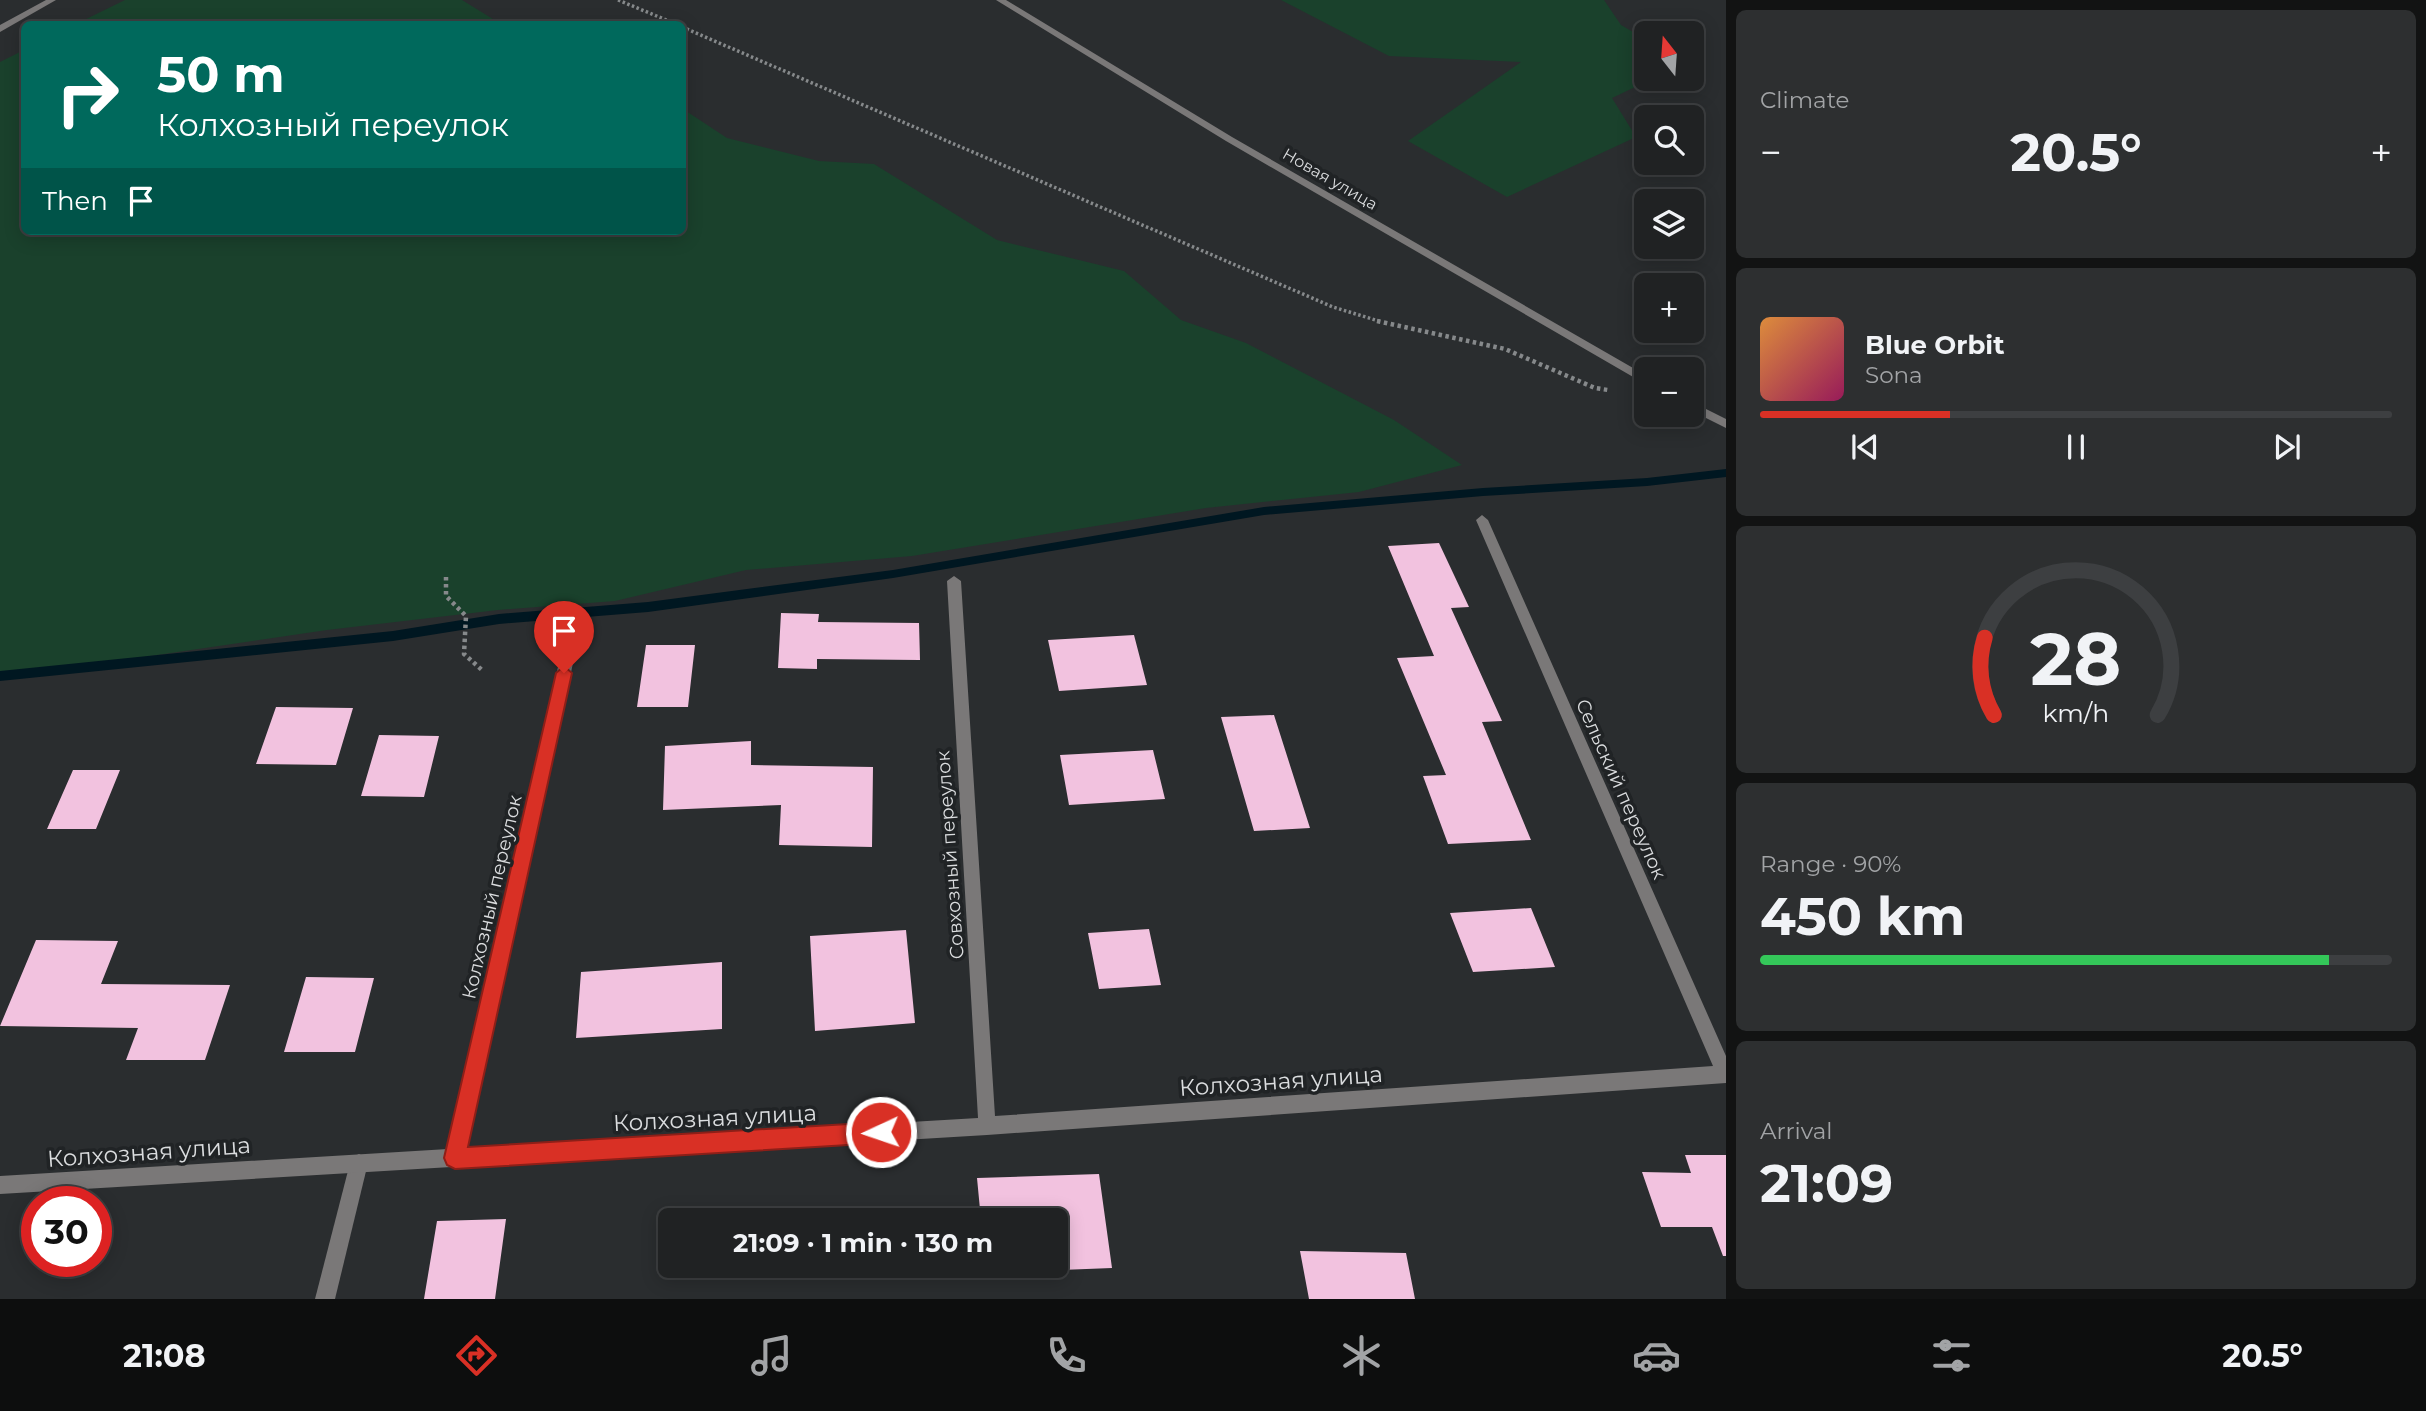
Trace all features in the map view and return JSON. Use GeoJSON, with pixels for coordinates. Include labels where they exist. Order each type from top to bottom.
{"type":"FeatureCollection","features":[{"type":"Feature","properties":{"kind":"street"},"geometry":{"type":"LineString","coordinates":[[0,29],[52,0]]}},
{"type":"Feature","properties":{"kind":"street","name":"Новая улица"},"geometry":{"type":"LineString","coordinates":[[1000,0],[1229,139],[1634,374]]}},
{"type":"Feature","properties":{"kind":"street"},"geometry":{"type":"LineString","coordinates":[[1704,412],[1726,424]]}},
{"type":"Feature","properties":{"kind":"street","name":"Сельский переулок"},"geometry":{"type":"LineString","coordinates":[[1482,520],[1726,1074]]}},
{"type":"Feature","properties":{"kind":"street","name":"Совхозный переулок"},"geometry":{"type":"LineString","coordinates":[[954,580],[987,1126]]}},
{"type":"Feature","properties":{"kind":"street","name":"Колхозный переулок"},"geometry":{"type":"LineString","coordinates":[[455,1158],[570,646]]}},
{"type":"Feature","properties":{"kind":"street","name":"Колхозная улица"},"geometry":{"type":"LineString","coordinates":[[0,1185],[987,1126],[1726,1074]]}},
{"type":"Feature","properties":{"kind":"street"},"geometry":{"type":"LineString","coordinates":[[325,1299],[359,1163]]}},
{"type":"Feature","properties":{"kind":"path"},"geometry":{"type":"LineString","coordinates":[[618,0],[669,21]]}},
{"type":"Feature","properties":{"kind":"path"},"geometry":{"type":"LineString","coordinates":[[686,29],[1333,306],[1391,325],[1505,349],[1595,388],[1609,390]]}},
{"type":"Feature","properties":{"kind":"path"},"geometry":{"type":"LineString","coordinates":[[446,577],[446,596],[466,616],[464,654],[482,670]]}},
{"type":"Feature","properties":{"kind":"green space"},"geometry":{"type":"Polygon","coordinates":[[[125,0],[462,0],[496,21],[82,21],[125,0]]]}},
{"type":"Feature","properties":{"kind":"green space"},"geometry":{"type":"Polygon","coordinates":[[[1281,0],[1604,0],[1621,25],[1634,32],[1634,88],[1612,98],[1634,138],[1507,197],[1408,141],[1521,62],[1389,56],[1281,0]]]}},
{"type":"Feature","properties":{"kind":"green space"},"geometry":{"type":"Polygon","coordinates":[[[21,52],[21,235],[686,235],[686,111],[727,138],[819,161],[874,164],[997,240],[1124,271],[1181,320],[1246,343],[1394,420],[1462,465],[1359,492],[1206,508],[912,556],[746,570],[615,601],[498,610],[327,630],[0,678],[0,62],[21,52]]]}},
{"type":"Feature","properties":{"kind":"building"},"geometry":{"type":"Polygon","coordinates":[[[1439,543],[1469,607],[1451,608],[1502,721],[1482,722],[1531,840],[1448,844],[1423,776],[1446,775],[1397,658],[1434,656],[1388,546],[1439,543]]]}},
{"type":"Feature","properties":{"kind":"building"},"geometry":{"type":"Polygon","coordinates":[[[781,613],[819,614],[818,622],[919,623],[920,660],[817,659],[817,669],[778,668],[781,613]]]}},
{"type":"Feature","properties":{"kind":"building"},"geometry":{"type":"Polygon","coordinates":[[[1134,635],[1147,685],[1059,691],[1048,640],[1134,635]]]}},
{"type":"Feature","properties":{"kind":"building"},"geometry":{"type":"Polygon","coordinates":[[[646,645],[695,645],[688,707],[637,707],[646,645]]]}},
{"type":"Feature","properties":{"kind":"building"},"geometry":{"type":"Polygon","coordinates":[[[276,707],[353,708],[336,765],[256,764],[276,707]]]}},
{"type":"Feature","properties":{"kind":"building"},"geometry":{"type":"Polygon","coordinates":[[[1274,715],[1310,828],[1254,831],[1221,717],[1274,715]]]}},
{"type":"Feature","properties":{"kind":"building"},"geometry":{"type":"Polygon","coordinates":[[[379,735],[439,736],[424,797],[361,796],[379,735]]]}},
{"type":"Feature","properties":{"kind":"building"},"geometry":{"type":"Polygon","coordinates":[[[751,741],[751,765],[873,767],[872,847],[779,845],[781,805],[663,810],[665,746],[751,741]]]}},
{"type":"Feature","properties":{"kind":"building"},"geometry":{"type":"Polygon","coordinates":[[[1153,750],[1165,799],[1069,805],[1060,755],[1153,750]]]}},
{"type":"Feature","properties":{"kind":"building"},"geometry":{"type":"Polygon","coordinates":[[[73,770],[120,770],[96,829],[47,829],[73,770]]]}},
{"type":"Feature","properties":{"kind":"building"},"geometry":{"type":"Polygon","coordinates":[[[1531,908],[1555,967],[1473,972],[1450,913],[1531,908]]]}},
{"type":"Feature","properties":{"kind":"building"},"geometry":{"type":"Polygon","coordinates":[[[1149,929],[1161,985],[1099,989],[1088,933],[1149,929]]]}},
{"type":"Feature","properties":{"kind":"building"},"geometry":{"type":"Polygon","coordinates":[[[906,930],[915,1023],[815,1031],[810,936],[906,930]]]}},
{"type":"Feature","properties":{"kind":"building"},"geometry":{"type":"Polygon","coordinates":[[[36,940],[118,941],[101,984],[230,985],[205,1060],[126,1060],[138,1028],[0,1026],[36,940]]]}},
{"type":"Feature","properties":{"kind":"building"},"geometry":{"type":"Polygon","coordinates":[[[722,962],[722,1029],[576,1038],[581,972],[722,962]]]}},
{"type":"Feature","properties":{"kind":"building"},"geometry":{"type":"Polygon","coordinates":[[[306,977],[374,978],[355,1052],[284,1052],[306,977]]]}},
{"type":"Feature","properties":{"kind":"building"},"geometry":{"type":"Polygon","coordinates":[[[1685,1155],[1726,1155],[1726,1256],[1723,1256],[1712,1227],[1661,1227],[1642,1172],[1691,1173],[1685,1155]]]}},
{"type":"Feature","properties":{"kind":"building"},"geometry":{"type":"Polygon","coordinates":[[[1099,1174],[1112,1268],[1068,1270],[1068,1208],[980,1208],[977,1178],[1099,1174]]]}},
{"type":"Feature","properties":{"kind":"building"},"geometry":{"type":"Polygon","coordinates":[[[506,1219],[495,1299],[424,1299],[437,1221],[506,1219]]]}},
{"type":"Feature","properties":{"kind":"building"},"geometry":{"type":"Polygon","coordinates":[[[1300,1251],[1406,1253],[1415,1299],[1309,1299],[1300,1251]]]}},
{"type":"Feature","properties":{"kind":"waterway"},"geometry":{"type":"LineString","coordinates":[[0,676],[393,636],[499,619],[648,607],[893,574],[1264,511],[1483,492],[1647,482],[1726,473]]}},
{"type":"Feature","properties":{"kind":"route"},"geometry":{"type":"LineString","coordinates":[[564,673],[455,1158],[881,1132]]}}]}
